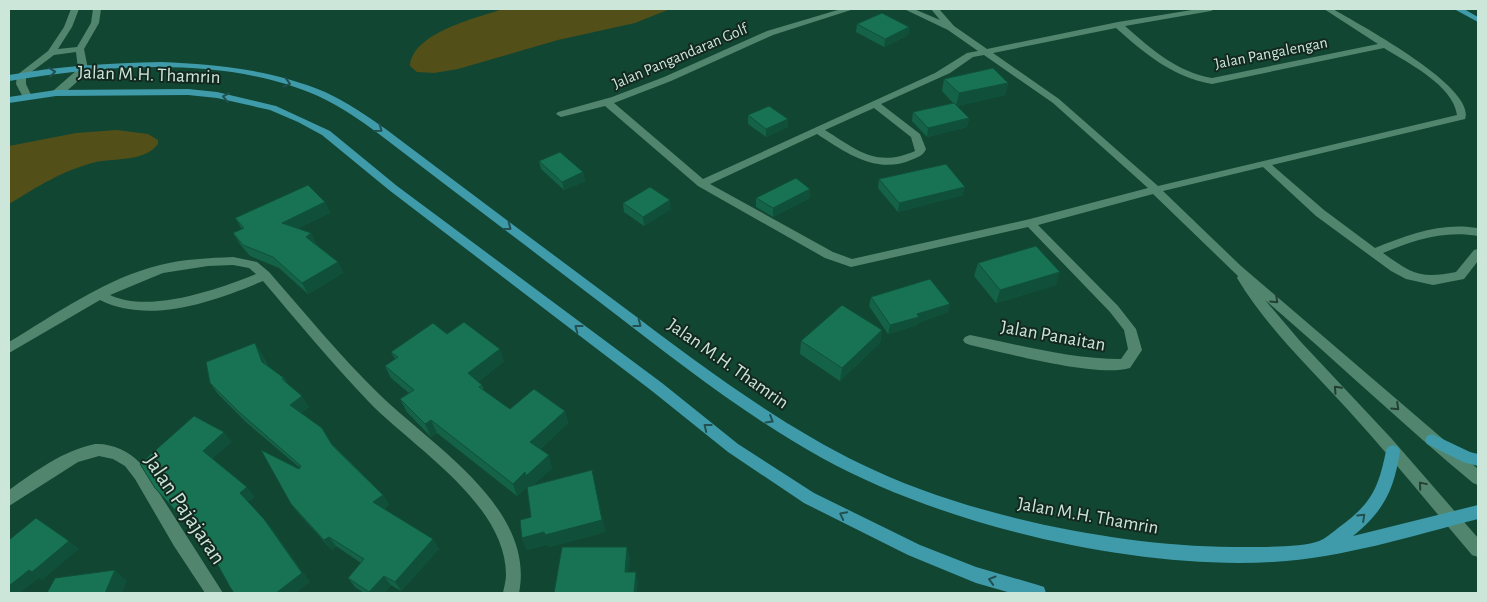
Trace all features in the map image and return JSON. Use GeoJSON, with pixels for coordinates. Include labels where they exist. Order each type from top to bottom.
{"type":"FeatureCollection","features":[{"type":"Feature","properties":{"kind":"main road"},"geometry":{"type":"LineString","coordinates":[[1458,9],[1478,20]]}},
{"type":"Feature","properties":{"kind":"main road","name":"Jalan M.H. Thamrin"},"geometry":{"type":"LineString","coordinates":[[9,78],[83,69],[149,65],[218,69],[247,73],[312,90],[338,102],[383,132],[667,346],[763,415],[858,470],[908,491],[958,508],[1013,524],[1094,540],[1207,555],[1276,554],[1324,547],[1393,534],[1478,512]]}},
{"type":"Feature","properties":{"kind":"main road","name":"Jalan M.H. Thamrin"},"geometry":{"type":"LineString","coordinates":[[9,100],[56,93],[188,92],[217,95],[273,108],[302,120],[326,133],[393,188],[657,387],[733,448],[801,493],[914,550],[976,575],[1038,593]]}},
{"type":"Feature","properties":{"kind":"main road"},"geometry":{"type":"LineString","coordinates":[[1432,440],[1468,458],[1478,460]]}},
{"type":"Feature","properties":{"kind":"main road"},"geometry":{"type":"LineString","coordinates":[[1324,547],[1362,518],[1377,502],[1388,479],[1393,451]]}},
{"type":"Feature","properties":{"kind":"street"},"geometry":{"type":"LineString","coordinates":[[56,93],[83,69],[80,50],[81,25],[75,9]]}},
{"type":"Feature","properties":{"kind":"street"},"geometry":{"type":"LineString","coordinates":[[27,97],[21,84],[22,75],[51,53],[97,9]]}},
{"type":"Feature","properties":{"kind":"street","name":"Jalan Pangandaran Golf"},"geometry":{"type":"LineString","coordinates":[[561,114],[608,103],[699,66],[783,28],[850,9]]}},
{"type":"Feature","properties":{"kind":"street"},"geometry":{"type":"LineString","coordinates":[[908,9],[951,28],[1056,101],[1156,190],[1237,269],[1478,478]]}},
{"type":"Feature","properties":{"kind":"street"},"geometry":{"type":"LineString","coordinates":[[936,9],[951,28]]}},
{"type":"Feature","properties":{"kind":"street"},"geometry":{"type":"LineString","coordinates":[[702,184],[752,158],[954,68],[970,55],[1118,25],[1211,9]]}},
{"type":"Feature","properties":{"kind":"street"},"geometry":{"type":"LineString","coordinates":[[608,103],[702,184],[829,255],[851,263],[1030,224],[1156,190],[1442,124],[1462,116],[1462,106],[1430,72],[1328,9]]}},
{"type":"Feature","properties":{"kind":"street","name":"Jalan Pangalengan"},"geometry":{"type":"LineString","coordinates":[[1118,25],[1157,57],[1200,80],[1212,81],[1386,45]]}},
{"type":"Feature","properties":{"kind":"street"},"geometry":{"type":"LineString","coordinates":[[51,53],[80,50]]}},
{"type":"Feature","properties":{"kind":"street"},"geometry":{"type":"LineString","coordinates":[[818,130],[872,162],[882,164],[900,162],[920,153],[921,149],[916,136],[875,104]]}},
{"type":"Feature","properties":{"kind":"street"},"geometry":{"type":"LineString","coordinates":[[1264,164],[1320,212],[1376,252],[1394,268],[1410,276],[1433,281],[1460,276],[1478,253]]}},
{"type":"Feature","properties":{"kind":"street","name":"Jalan Panaitan"},"geometry":{"type":"LineString","coordinates":[[970,340],[1042,355],[1108,365],[1125,364],[1135,350],[1130,329],[1114,309],[1030,224]]}},
{"type":"Feature","properties":{"kind":"street"},"geometry":{"type":"LineString","coordinates":[[1376,252],[1426,234],[1461,229],[1478,232]]}},
{"type":"Feature","properties":{"kind":"street"},"geometry":{"type":"LineString","coordinates":[[9,348],[99,295],[161,269],[208,262],[233,261],[253,266],[265,275],[374,398],[473,487],[487,504],[496,519],[508,551],[514,574],[511,593]]}},
{"type":"Feature","properties":{"kind":"street"},"geometry":{"type":"LineString","coordinates":[[1237,269],[1264,308],[1298,348],[1393,451],[1478,550]]}},
{"type":"Feature","properties":{"kind":"street"},"geometry":{"type":"LineString","coordinates":[[99,295],[118,303],[158,306],[186,302],[241,285],[265,275]]}},
{"type":"Feature","properties":{"kind":"street","name":"Jalan Pajajaran"},"geometry":{"type":"LineString","coordinates":[[9,499],[62,464],[87,452],[103,450],[119,455],[131,463],[136,470],[186,552],[215,593]]}},
{"type":"Feature","properties":{"kind":"shaded area"},"geometry":{"type":"Polygon","coordinates":[[[503,9],[670,9],[635,23],[558,40],[458,69],[434,73],[417,72],[410,66],[413,54],[433,36],[462,22],[503,9]]]}},
{"type":"Feature","properties":{"kind":"shaded area"},"geometry":{"type":"Polygon","coordinates":[[[117,130],[148,134],[158,140],[158,144],[146,154],[138,157],[96,162],[72,170],[9,204],[9,146],[76,133],[117,130]]]}},
{"type":"Feature","properties":{"kind":"building"},"geometry":{"type":"Polygon","coordinates":[[[882,13],[909,27],[885,39],[857,24],[882,13]]]}},
{"type":"Feature","properties":{"kind":"building"},"geometry":{"type":"Polygon","coordinates":[[[993,68],[1008,83],[959,93],[944,79],[993,68]]]}},
{"type":"Feature","properties":{"kind":"building"},"geometry":{"type":"Polygon","coordinates":[[[954,103],[969,118],[928,128],[913,112],[954,103]]]}},
{"type":"Feature","properties":{"kind":"building"},"geometry":{"type":"Polygon","coordinates":[[[769,106],[788,119],[766,129],[748,115],[769,106]]]}},
{"type":"Feature","properties":{"kind":"building"},"geometry":{"type":"Polygon","coordinates":[[[560,152],[583,172],[562,182],[539,161],[560,152]]]}},
{"type":"Feature","properties":{"kind":"building"},"geometry":{"type":"Polygon","coordinates":[[[946,164],[965,187],[899,203],[879,179],[946,164]]]}},
{"type":"Feature","properties":{"kind":"building"},"geometry":{"type":"Polygon","coordinates":[[[796,178],[810,189],[773,208],[756,198],[796,178]]]}},
{"type":"Feature","properties":{"kind":"building"},"geometry":{"type":"Polygon","coordinates":[[[308,185],[325,202],[282,223],[311,233],[306,237],[338,262],[302,283],[273,257],[243,245],[233,233],[244,228],[235,218],[308,185]]]}},
{"type":"Feature","properties":{"kind":"building"},"geometry":{"type":"Polygon","coordinates":[[[650,187],[670,200],[643,217],[623,203],[650,187]]]}},
{"type":"Feature","properties":{"kind":"building"},"geometry":{"type":"Polygon","coordinates":[[[1036,246],[1060,272],[1000,290],[978,263],[1036,246]]]}},
{"type":"Feature","properties":{"kind":"building"},"geometry":{"type":"Polygon","coordinates":[[[930,279],[950,304],[917,314],[919,317],[890,325],[871,297],[930,279]]]}},
{"type":"Feature","properties":{"kind":"building"},"geometry":{"type":"Polygon","coordinates":[[[842,305],[882,330],[842,368],[801,341],[842,305]]]}},
{"type":"Feature","properties":{"kind":"building"},"geometry":{"type":"Polygon","coordinates":[[[464,322],[500,349],[468,373],[482,385],[479,387],[510,409],[534,389],[565,411],[530,442],[549,455],[526,476],[525,472],[513,484],[431,420],[425,424],[400,399],[414,390],[385,366],[398,357],[391,352],[433,323],[447,334],[464,322]]]}},
{"type":"Feature","properties":{"kind":"building"},"geometry":{"type":"Polygon","coordinates":[[[255,343],[262,362],[284,378],[282,379],[302,396],[290,405],[322,428],[332,445],[383,495],[373,502],[433,539],[395,582],[384,576],[369,592],[348,578],[364,559],[329,537],[324,540],[291,504],[261,450],[299,469],[301,466],[239,412],[210,383],[206,362],[255,343]]]}},
{"type":"Feature","properties":{"kind":"building"},"geometry":{"type":"Polygon","coordinates":[[[194,416],[224,432],[203,451],[247,487],[240,493],[264,519],[302,573],[276,593],[234,593],[207,545],[155,488],[140,464],[194,416]]]}},
{"type":"Feature","properties":{"kind":"building"},"geometry":{"type":"Polygon","coordinates":[[[592,470],[602,520],[545,535],[544,532],[522,538],[520,520],[531,517],[527,487],[592,470]]]}},
{"type":"Feature","properties":{"kind":"building"},"geometry":{"type":"Polygon","coordinates":[[[36,518],[69,541],[32,572],[29,570],[9,586],[9,540],[36,518]]]}},
{"type":"Feature","properties":{"kind":"building"},"geometry":{"type":"Polygon","coordinates":[[[562,547],[627,547],[625,572],[636,572],[634,593],[554,593],[562,547]]]}},
{"type":"Feature","properties":{"kind":"building"},"geometry":{"type":"Polygon","coordinates":[[[115,570],[105,593],[47,593],[55,578],[115,570]]]}}]}
